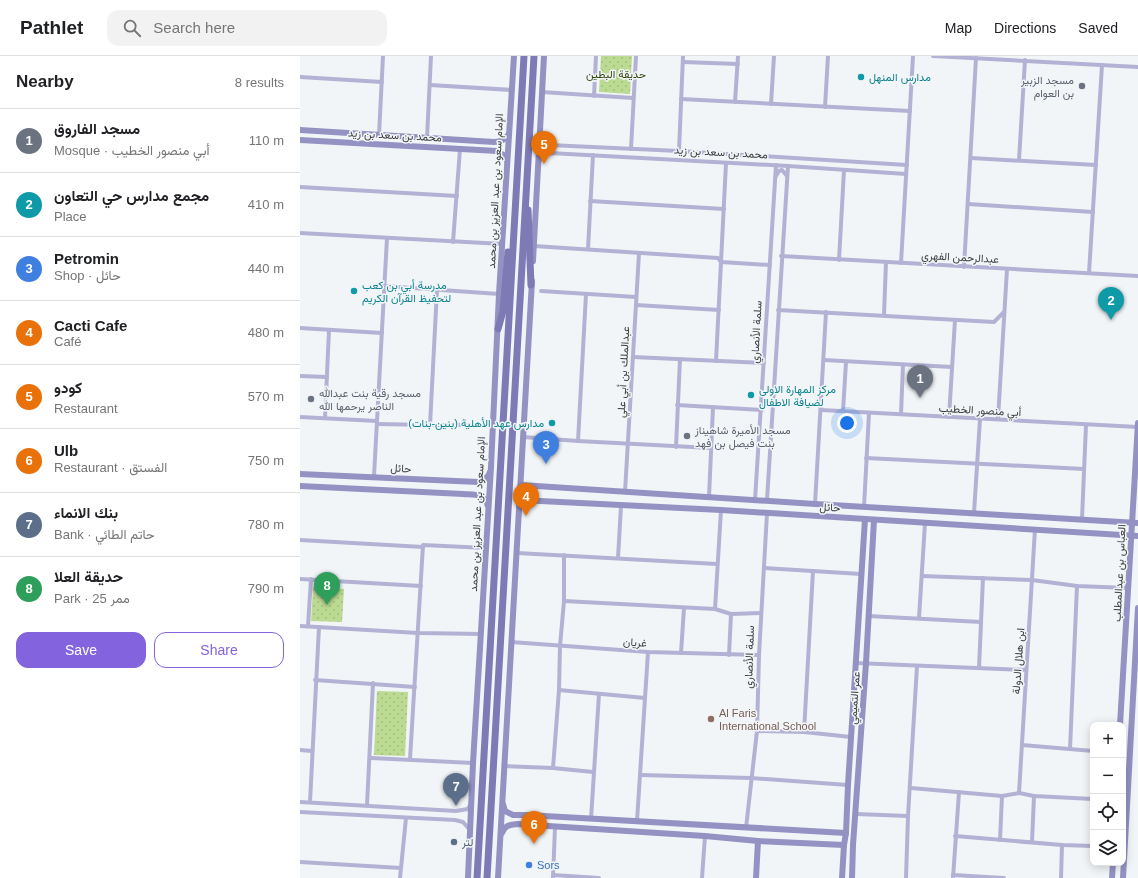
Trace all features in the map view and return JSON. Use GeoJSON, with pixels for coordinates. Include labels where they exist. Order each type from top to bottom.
{"type":"FeatureCollection","features":[{"type":"Feature","properties":{"kind":"main road","name":"الإمام سعود بن عبد العزيز بن محمد"},"geometry":{"type":"LineString","coordinates":[[477,878],[524,56]]}},
{"type":"Feature","properties":{"kind":"main road"},"geometry":{"type":"LineString","coordinates":[[487,878],[534,56]]}},
{"type":"Feature","properties":{"kind":"main road"},"geometry":{"type":"LineString","coordinates":[[526,192],[530,219],[531,285]]}},
{"type":"Feature","properties":{"kind":"main road"},"geometry":{"type":"LineString","coordinates":[[498,329],[503,311],[507,257],[514,226]]}},
{"type":"Feature","properties":{"kind":"street"},"geometry":{"type":"LineString","coordinates":[[379,135],[383,56]]}},
{"type":"Feature","properties":{"kind":"street"},"geometry":{"type":"LineString","coordinates":[[427,138],[431,56]]}},
{"type":"Feature","properties":{"kind":"street","name":"الإمام سعود بن عبد العزيز بن محمد"},"geometry":{"type":"LineString","coordinates":[[468,878],[473,763],[489,509],[499,294],[514,56]]}},
{"type":"Feature","properties":{"kind":"street"},"geometry":{"type":"LineString","coordinates":[[498,878],[544,56]]}},
{"type":"Feature","properties":{"kind":"street"},"geometry":{"type":"LineString","coordinates":[[594,96],[596,56]]}},
{"type":"Feature","properties":{"kind":"street"},"geometry":{"type":"LineString","coordinates":[[630,149],[636,56]]}},
{"type":"Feature","properties":{"kind":"street"},"geometry":{"type":"LineString","coordinates":[[679,151],[683,56]]}},
{"type":"Feature","properties":{"kind":"street"},"geometry":{"type":"LineString","coordinates":[[735,102],[738,56]]}},
{"type":"Feature","properties":{"kind":"street"},"geometry":{"type":"LineString","coordinates":[[771,104],[774,56]]}},
{"type":"Feature","properties":{"kind":"street"},"geometry":{"type":"LineString","coordinates":[[825,107],[828,56]]}},
{"type":"Feature","properties":{"kind":"street"},"geometry":{"type":"LineString","coordinates":[[901,263],[914,56]]}},
{"type":"Feature","properties":{"kind":"street"},"geometry":{"type":"LineString","coordinates":[[933,56],[1138,67]]}},
{"type":"Feature","properties":{"kind":"street"},"geometry":{"type":"LineString","coordinates":[[1038,56],[1038,61]]}},
{"type":"Feature","properties":{"kind":"street"},"geometry":{"type":"LineString","coordinates":[[964,267],[976,58]]}},
{"type":"Feature","properties":{"kind":"street"},"geometry":{"type":"LineString","coordinates":[[1019,160],[1025,60]]}},
{"type":"Feature","properties":{"kind":"street"},"geometry":{"type":"LineString","coordinates":[[683,62],[738,64]]}},
{"type":"Feature","properties":{"kind":"street"},"geometry":{"type":"LineString","coordinates":[[1089,274],[1102,65]]}},
{"type":"Feature","properties":{"kind":"street"},"geometry":{"type":"LineString","coordinates":[[300,77],[382,82]]}},
{"type":"Feature","properties":{"kind":"street"},"geometry":{"type":"LineString","coordinates":[[430,85],[512,90]]}},
{"type":"Feature","properties":{"kind":"street"},"geometry":{"type":"LineString","coordinates":[[542,92],[633,98]]}},
{"type":"Feature","properties":{"kind":"street"},"geometry":{"type":"LineString","coordinates":[[681,99],[910,111]]}},
{"type":"Feature","properties":{"kind":"street","name":"محمد بن سعد بن زيد"},"geometry":{"type":"LineString","coordinates":[[300,130],[494,142]]}},
{"type":"Feature","properties":{"kind":"street"},"geometry":{"type":"LineString","coordinates":[[492,150],[498,146],[494,142],[506,139],[509,134]]}},
{"type":"Feature","properties":{"kind":"street","name":"محمد بن سعد بن زيد"},"geometry":{"type":"LineString","coordinates":[[540,137],[549,145],[679,151],[907,165]]}},
{"type":"Feature","properties":{"kind":"street","name":"محمد بن سعد بن زيد"},"geometry":{"type":"LineString","coordinates":[[300,140],[492,150]]}},
{"type":"Feature","properties":{"kind":"street"},"geometry":{"type":"LineString","coordinates":[[453,242],[460,149]]}},
{"type":"Feature","properties":{"kind":"street"},"geometry":{"type":"LineString","coordinates":[[492,150],[502,153],[507,162]]}},
{"type":"Feature","properties":{"kind":"street","name":"محمد بن سعد بن زيد"},"geometry":{"type":"LineString","coordinates":[[538,161],[543,155],[550,153],[726,162],[906,174]]}},
{"type":"Feature","properties":{"kind":"street"},"geometry":{"type":"LineString","coordinates":[[588,249],[593,155]]}},
{"type":"Feature","properties":{"kind":"street"},"geometry":{"type":"LineString","coordinates":[[971,158],[1096,165]]}},
{"type":"Feature","properties":{"kind":"street"},"geometry":{"type":"LineString","coordinates":[[716,361],[726,162]]}},
{"type":"Feature","properties":{"kind":"street","name":"سلمة الأنصاري"},"geometry":{"type":"LineString","coordinates":[[756,500],[776,165]]}},
{"type":"Feature","properties":{"kind":"street","name":"سلمة الأنصاري"},"geometry":{"type":"LineString","coordinates":[[767,500],[781,256],[788,166]]}},
{"type":"Feature","properties":{"kind":"street"},"geometry":{"type":"LineString","coordinates":[[775,177],[782,170],[787,176]]}},
{"type":"Feature","properties":{"kind":"street"},"geometry":{"type":"LineString","coordinates":[[839,260],[844,170]]}},
{"type":"Feature","properties":{"kind":"street"},"geometry":{"type":"LineString","coordinates":[[300,187],[456,196]]}},
{"type":"Feature","properties":{"kind":"street"},"geometry":{"type":"LineString","coordinates":[[590,201],[724,209]]}},
{"type":"Feature","properties":{"kind":"street"},"geometry":{"type":"LineString","coordinates":[[968,204],[1093,212]]}},
{"type":"Feature","properties":{"kind":"street"},"geometry":{"type":"LineString","coordinates":[[300,233],[503,244]]}},
{"type":"Feature","properties":{"kind":"street"},"geometry":{"type":"LineString","coordinates":[[374,476],[387,238]]}},
{"type":"Feature","properties":{"kind":"street"},"geometry":{"type":"LineString","coordinates":[[534,246],[718,258],[721,262],[770,265]]}},
{"type":"Feature","properties":{"kind":"street","name":"عبدالملك بن أبي علي"},"geometry":{"type":"LineString","coordinates":[[625,492],[639,253]]}},
{"type":"Feature","properties":{"kind":"street","name":"عبدالرحمن الفهري"},"geometry":{"type":"LineString","coordinates":[[781,256],[1138,276]]}},
{"type":"Feature","properties":{"kind":"street"},"geometry":{"type":"LineString","coordinates":[[884,315],[886,262]]}},
{"type":"Feature","properties":{"kind":"street"},"geometry":{"type":"LineString","coordinates":[[998,419],[1007,269]]}},
{"type":"Feature","properties":{"kind":"street"},"geometry":{"type":"LineString","coordinates":[[384,286],[499,294]]}},
{"type":"Feature","properties":{"kind":"street"},"geometry":{"type":"LineString","coordinates":[[430,426],[436,290]]}},
{"type":"Feature","properties":{"kind":"street"},"geometry":{"type":"LineString","coordinates":[[541,291],[636,297]]}},
{"type":"Feature","properties":{"kind":"street"},"geometry":{"type":"LineString","coordinates":[[578,441],[586,294]]}},
{"type":"Feature","properties":{"kind":"street"},"geometry":{"type":"LineString","coordinates":[[636,305],[719,310]]}},
{"type":"Feature","properties":{"kind":"street"},"geometry":{"type":"LineString","coordinates":[[778,310],[994,322],[1004,312]]}},
{"type":"Feature","properties":{"kind":"street"},"geometry":{"type":"LineString","coordinates":[[815,504],[826,312]]}},
{"type":"Feature","properties":{"kind":"street"},"geometry":{"type":"LineString","coordinates":[[949,417],[955,320]]}},
{"type":"Feature","properties":{"kind":"street"},"geometry":{"type":"LineString","coordinates":[[300,328],[382,333]]}},
{"type":"Feature","properties":{"kind":"street"},"geometry":{"type":"LineString","coordinates":[[325,418],[329,330]]}},
{"type":"Feature","properties":{"kind":"street"},"geometry":{"type":"LineString","coordinates":[[633,357],[764,363]]}},
{"type":"Feature","properties":{"kind":"street"},"geometry":{"type":"LineString","coordinates":[[676,447],[680,359]]}},
{"type":"Feature","properties":{"kind":"street"},"geometry":{"type":"LineString","coordinates":[[824,360],[952,367]]}},
{"type":"Feature","properties":{"kind":"street"},"geometry":{"type":"LineString","coordinates":[[843,411],[846,362]]}},
{"type":"Feature","properties":{"kind":"street"},"geometry":{"type":"LineString","coordinates":[[901,414],[903,365]]}},
{"type":"Feature","properties":{"kind":"street"},"geometry":{"type":"LineString","coordinates":[[300,376],[327,377]]}},
{"type":"Feature","properties":{"kind":"street"},"geometry":{"type":"LineString","coordinates":[[677,406],[762,410]]}},
{"type":"Feature","properties":{"kind":"street"},"geometry":{"type":"LineString","coordinates":[[710,497],[713,407]]}},
{"type":"Feature","properties":{"kind":"street","name":"أبي منصور الخطيب"},"geometry":{"type":"LineString","coordinates":[[820,410],[1138,427]]}},
{"type":"Feature","properties":{"kind":"street"},"geometry":{"type":"LineString","coordinates":[[864,507],[869,413]]}},
{"type":"Feature","properties":{"kind":"street"},"geometry":{"type":"LineString","coordinates":[[300,417],[430,426],[493,425]]}},
{"type":"Feature","properties":{"kind":"street"},"geometry":{"type":"LineString","coordinates":[[974,513],[980,419]]}},
{"type":"Feature","properties":{"kind":"street","name":"العباس بن عبدالمطلب"},"geometry":{"type":"LineString","coordinates":[[1120,722],[1128,588],[1135,536],[1138,423]]}},
{"type":"Feature","properties":{"kind":"street"},"geometry":{"type":"LineString","coordinates":[[1082,519],[1086,425]]}},
{"type":"Feature","properties":{"kind":"street"},"geometry":{"type":"LineString","coordinates":[[523,436],[578,441],[711,448]]}},
{"type":"Feature","properties":{"kind":"street"},"geometry":{"type":"LineString","coordinates":[[866,458],[1084,469]]}},
{"type":"Feature","properties":{"kind":"street","name":"حائل"},"geometry":{"type":"LineString","coordinates":[[300,474],[374,476],[472,482],[484,480],[489,476],[491,467]]}},
{"type":"Feature","properties":{"kind":"street"},"geometry":{"type":"LineString","coordinates":[[470,494],[474,493],[477,488],[472,482]]}},
{"type":"Feature","properties":{"kind":"street","name":"حائل"},"geometry":{"type":"LineString","coordinates":[[521,485],[1135,523]]}},
{"type":"Feature","properties":{"kind":"street","name":"حائل"},"geometry":{"type":"LineString","coordinates":[[300,486],[470,494],[482,497],[486,500],[489,509]]}},
{"type":"Feature","properties":{"kind":"street"},"geometry":{"type":"LineString","coordinates":[[530,501],[531,486]]}},
{"type":"Feature","properties":{"kind":"street","name":"حائل"},"geometry":{"type":"LineString","coordinates":[[520,500],[721,510],[1135,536]]}},
{"type":"Feature","properties":{"kind":"street"},"geometry":{"type":"LineString","coordinates":[[618,558],[621,506]]}},
{"type":"Feature","properties":{"kind":"street"},"geometry":{"type":"LineString","coordinates":[[716,609],[717,564],[721,510]]}},
{"type":"Feature","properties":{"kind":"street","name":"سلمة الأنصاري"},"geometry":{"type":"LineString","coordinates":[[746,828],[757,731],[759,655],[767,513]]}},
{"type":"Feature","properties":{"kind":"street"},"geometry":{"type":"LineString","coordinates":[[842,878],[865,519]]}},
{"type":"Feature","properties":{"kind":"street","name":"عمر التميمي"},"geometry":{"type":"LineString","coordinates":[[852,878],[874,520]]}},
{"type":"Feature","properties":{"kind":"street"},"geometry":{"type":"LineString","coordinates":[[919,618],[925,523]]}},
{"type":"Feature","properties":{"kind":"street","name":"ابن هلال الدولة"},"geometry":{"type":"LineString","coordinates":[[1019,793],[1035,529]]}},
{"type":"Feature","properties":{"kind":"street"},"geometry":{"type":"LineString","coordinates":[[300,540],[486,548]]}},
{"type":"Feature","properties":{"kind":"street"},"geometry":{"type":"LineString","coordinates":[[410,759],[423,546]]}},
{"type":"Feature","properties":{"kind":"street"},"geometry":{"type":"LineString","coordinates":[[517,553],[717,564]]}},
{"type":"Feature","properties":{"kind":"street"},"geometry":{"type":"LineString","coordinates":[[553,768],[564,601],[564,555]]}},
{"type":"Feature","properties":{"kind":"street"},"geometry":{"type":"LineString","coordinates":[[764,568],[861,574]]}},
{"type":"Feature","properties":{"kind":"street"},"geometry":{"type":"LineString","coordinates":[[804,732],[813,571]]}},
{"type":"Feature","properties":{"kind":"street"},"geometry":{"type":"LineString","coordinates":[[922,576],[1032,580],[1076,586],[1128,588]]}},
{"type":"Feature","properties":{"kind":"street"},"geometry":{"type":"LineString","coordinates":[[979,668],[983,578]]}},
{"type":"Feature","properties":{"kind":"street"},"geometry":{"type":"LineString","coordinates":[[300,579],[421,586]]}},
{"type":"Feature","properties":{"kind":"street"},"geometry":{"type":"LineString","coordinates":[[308,626],[311,579]]}},
{"type":"Feature","properties":{"kind":"street"},"geometry":{"type":"LineString","coordinates":[[1070,749],[1076,586]]}},
{"type":"Feature","properties":{"kind":"street"},"geometry":{"type":"LineString","coordinates":[[564,601],[716,609],[731,614],[761,613]]}},
{"type":"Feature","properties":{"kind":"street"},"geometry":{"type":"LineString","coordinates":[[681,654],[684,608]]}},
{"type":"Feature","properties":{"kind":"street","name":"العباس بن عبدالمطلب"},"geometry":{"type":"LineString","coordinates":[[1123,878],[1138,608]]}},
{"type":"Feature","properties":{"kind":"street"},"geometry":{"type":"LineString","coordinates":[[729,655],[731,614]]}},
{"type":"Feature","properties":{"kind":"street"},"geometry":{"type":"LineString","coordinates":[[868,616],[981,622]]}},
{"type":"Feature","properties":{"kind":"street"},"geometry":{"type":"LineString","coordinates":[[300,626],[481,634]]}},
{"type":"Feature","properties":{"kind":"street"},"geometry":{"type":"LineString","coordinates":[[310,802],[319,627]]}},
{"type":"Feature","properties":{"kind":"street","name":"غريان"},"geometry":{"type":"LineString","coordinates":[[511,642],[681,654],[759,655]]}},
{"type":"Feature","properties":{"kind":"street"},"geometry":{"type":"LineString","coordinates":[[637,821],[648,652]]}},
{"type":"Feature","properties":{"kind":"street"},"geometry":{"type":"LineString","coordinates":[[856,663],[1026,670]]}},
{"type":"Feature","properties":{"kind":"street"},"geometry":{"type":"LineString","coordinates":[[906,878],[908,816],[911,788],[917,666]]}},
{"type":"Feature","properties":{"kind":"street"},"geometry":{"type":"LineString","coordinates":[[316,680],[415,687]]}},
{"type":"Feature","properties":{"kind":"street"},"geometry":{"type":"LineString","coordinates":[[367,806],[371,758],[374,683]]}},
{"type":"Feature","properties":{"kind":"street"},"geometry":{"type":"LineString","coordinates":[[558,690],[645,698]]}},
{"type":"Feature","properties":{"kind":"street"},"geometry":{"type":"LineString","coordinates":[[591,819],[599,694]]}},
{"type":"Feature","properties":{"kind":"street"},"geometry":{"type":"LineString","coordinates":[[757,731],[804,732],[851,737]]}},
{"type":"Feature","properties":{"kind":"street"},"geometry":{"type":"LineString","coordinates":[[1022,745],[1090,751]]}},
{"type":"Feature","properties":{"kind":"street"},"geometry":{"type":"LineString","coordinates":[[300,750],[312,751]]}},
{"type":"Feature","properties":{"kind":"street"},"geometry":{"type":"LineString","coordinates":[[371,758],[473,763]]}},
{"type":"Feature","properties":{"kind":"street"},"geometry":{"type":"LineString","coordinates":[[504,766],[553,768],[593,772]]}},
{"type":"Feature","properties":{"kind":"street"},"geometry":{"type":"LineString","coordinates":[[641,775],[751,778],[848,785]]}},
{"type":"Feature","properties":{"kind":"street"},"geometry":{"type":"LineString","coordinates":[[911,788],[1002,796],[1019,793],[1034,796],[1090,798]]}},
{"type":"Feature","properties":{"kind":"street"},"geometry":{"type":"LineString","coordinates":[[959,792],[953,877],[1004,878]]}},
{"type":"Feature","properties":{"kind":"street"},"geometry":{"type":"LineString","coordinates":[[1000,840],[1002,796]]}},
{"type":"Feature","properties":{"kind":"street"},"geometry":{"type":"LineString","coordinates":[[1032,842],[1034,796]]}},
{"type":"Feature","properties":{"kind":"street"},"geometry":{"type":"LineString","coordinates":[[300,802],[456,811],[468,809],[471,803]]}},
{"type":"Feature","properties":{"kind":"street"},"geometry":{"type":"LineString","coordinates":[[502,802],[505,811],[513,815],[846,833]]}},
{"type":"Feature","properties":{"kind":"street"},"geometry":{"type":"LineString","coordinates":[[455,820],[458,816],[456,811]]}},
{"type":"Feature","properties":{"kind":"street"},"geometry":{"type":"LineString","coordinates":[[300,812],[455,820],[463,822],[470,830]]}},
{"type":"Feature","properties":{"kind":"street"},"geometry":{"type":"LineString","coordinates":[[856,814],[908,816]]}},
{"type":"Feature","properties":{"kind":"street"},"geometry":{"type":"LineString","coordinates":[[400,878],[406,818]]}},
{"type":"Feature","properties":{"kind":"street"},"geometry":{"type":"LineString","coordinates":[[500,838],[504,827],[508,825],[705,836],[758,841],[854,845]]}},
{"type":"Feature","properties":{"kind":"street"},"geometry":{"type":"LineString","coordinates":[[555,827],[553,876],[599,878]]}},
{"type":"Feature","properties":{"kind":"street"},"geometry":{"type":"LineString","coordinates":[[702,878],[705,836]]}},
{"type":"Feature","properties":{"kind":"street"},"geometry":{"type":"LineString","coordinates":[[955,836],[1090,846]]}},
{"type":"Feature","properties":{"kind":"street"},"geometry":{"type":"LineString","coordinates":[[756,878],[758,841]]}},
{"type":"Feature","properties":{"kind":"street"},"geometry":{"type":"LineString","coordinates":[[1061,878],[1062,845]]}},
{"type":"Feature","properties":{"kind":"street"},"geometry":{"type":"LineString","coordinates":[[300,862],[401,868]]}},
{"type":"Feature","properties":{"kind":"street"},"geometry":{"type":"LineString","coordinates":[[1112,878],[1113,866]]}},
{"type":"Feature","properties":{"kind":"green space","name":"حديقة البطين"},"geometry":{"type":"Polygon","coordinates":[[[601,56],[632,56],[630,94],[599,92],[601,56]]]}},
{"type":"Feature","properties":{"kind":"green space"},"geometry":{"type":"Polygon","coordinates":[[[313,587],[344,589],[342,622],[311,621],[313,587]]]}},
{"type":"Feature","properties":{"kind":"green space"},"geometry":{"type":"Polygon","coordinates":[[[377,691],[408,692],[405,756],[374,755],[377,691]]]}},
{"type":"Feature","properties":{"kind":"place","name":"مدارس المنهل"},"geometry":{"type":"Point","coordinates":[861,77]}},
{"type":"Feature","properties":{"kind":"place","name":"مسجد الزبير بن العوام"},"geometry":{"type":"Point","coordinates":[1082,86]}},
{"type":"Feature","properties":{"kind":"place","name":"كودو"},"geometry":{"type":"Point","coordinates":[544,164]}},
{"type":"Feature","properties":{"kind":"place","name":"مدرسة أبي بن كعب لتحفيظ القرآن الكريم"},"geometry":{"type":"Point","coordinates":[354,291]}},
{"type":"Feature","properties":{"kind":"place","name":"مجمع مدارس حي التعاون"},"geometry":{"type":"Point","coordinates":[1111,320]}},
{"type":"Feature","properties":{"kind":"place","name":"مركز المهارة الاولى لضيافة الاطفال"},"geometry":{"type":"Point","coordinates":[751,395]}},
{"type":"Feature","properties":{"kind":"place","name":"مسجد الفاروق"},"geometry":{"type":"Point","coordinates":[920,398]}},
{"type":"Feature","properties":{"kind":"place","name":"مسجد رقية بنت عبدالله الناصر يرحمها الله"},"geometry":{"type":"Point","coordinates":[311,399]}},
{"type":"Feature","properties":{"kind":"place","name":"مدارس عهد الأهلية (بنين-بنات)"},"geometry":{"type":"Point","coordinates":[552,423]}},
{"type":"Feature","properties":{"kind":"place","name":"مسجد الأميرة شاهيناز بنت فيصل بن فهد"},"geometry":{"type":"Point","coordinates":[687,436]}},
{"type":"Feature","properties":{"kind":"place","name":"Petromin"},"geometry":{"type":"Point","coordinates":[546,464]}},
{"type":"Feature","properties":{"kind":"place","name":"Cacti Cafe"},"geometry":{"type":"Point","coordinates":[526,516]}},
{"type":"Feature","properties":{"kind":"place","name":"حديقة العلا"},"geometry":{"type":"Point","coordinates":[327,605]}},
{"type":"Feature","properties":{"kind":"place","name":"Al Faris International School"},"geometry":{"type":"Point","coordinates":[711,719]}},
{"type":"Feature","properties":{"kind":"place","name":"بنك الانماء"},"geometry":{"type":"Point","coordinates":[456,806]}},
{"type":"Feature","properties":{"kind":"place","name":"لتر"},"geometry":{"type":"Point","coordinates":[454,842]}},
{"type":"Feature","properties":{"kind":"place","name":"Ulb"},"geometry":{"type":"Point","coordinates":[534,844]}},
{"type":"Feature","properties":{"kind":"place","name":"Sors"},"geometry":{"type":"Point","coordinates":[529,865]}}]}
